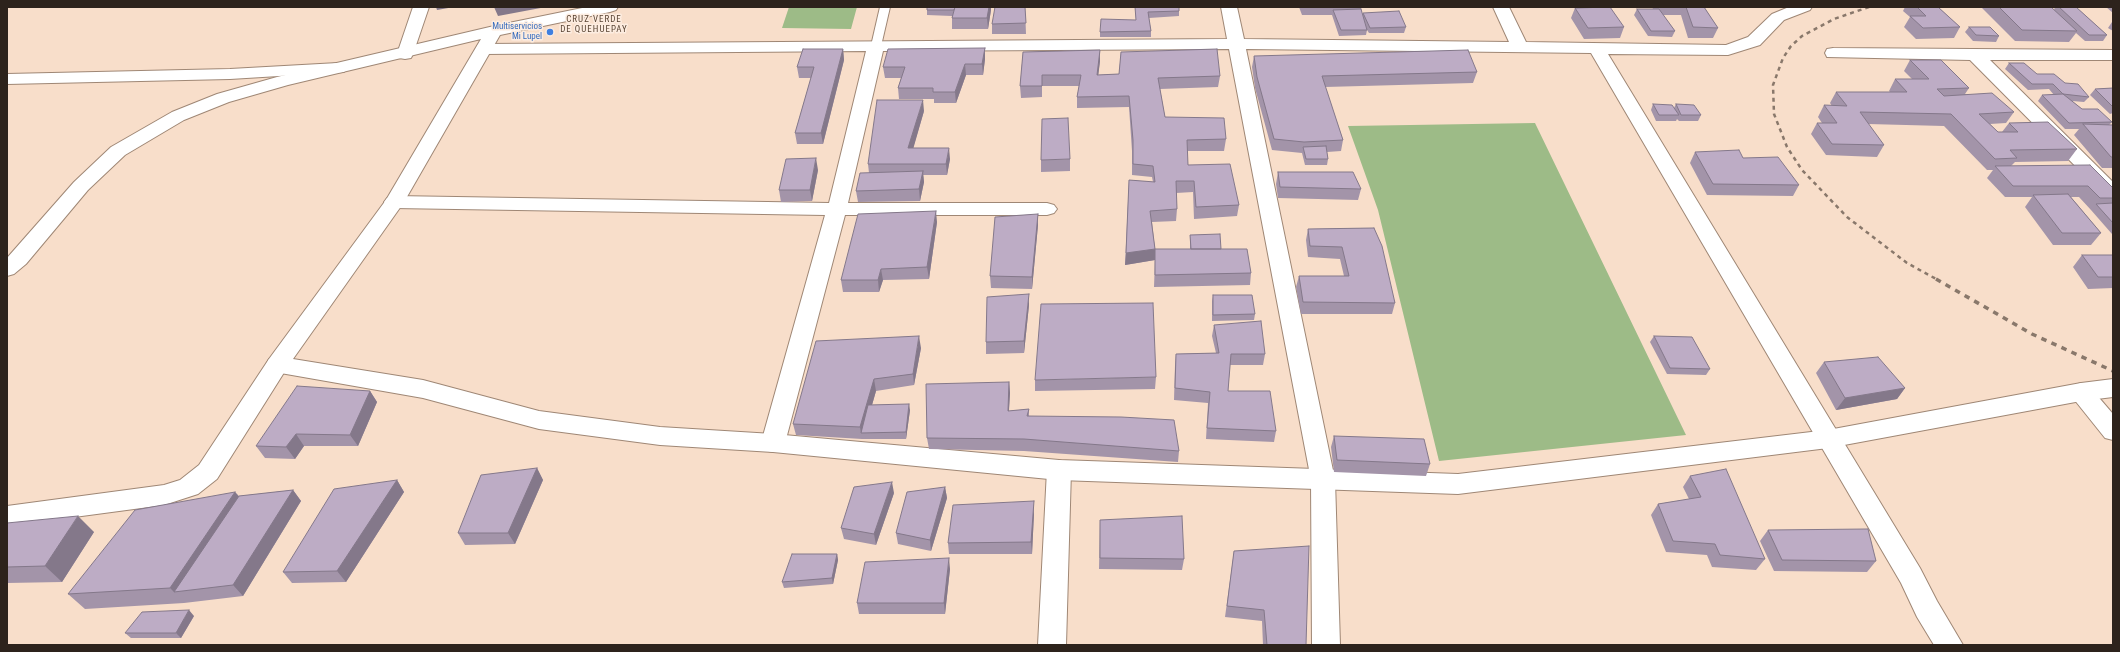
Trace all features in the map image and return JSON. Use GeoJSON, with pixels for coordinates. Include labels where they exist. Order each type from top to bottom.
{"type":"FeatureCollection","features":[{"type":"Feature","properties":{"kind":"street"},"geometry":{"type":"LineString","coordinates":[[404,54],[421,7]]}},
{"type":"Feature","properties":{"kind":"street"},"geometry":{"type":"LineString","coordinates":[[7,268],[19,259],[81,186],[118,151],[178,116],[223,98],[283,81],[404,54],[494,31],[610,7]]}},
{"type":"Feature","properties":{"kind":"street"},"geometry":{"type":"LineString","coordinates":[[1229,7],[1323,480],[1326,645]]}},
{"type":"Feature","properties":{"kind":"street"},"geometry":{"type":"LineString","coordinates":[[1501,7],[1519,46]]}},
{"type":"Feature","properties":{"kind":"street"},"geometry":{"type":"LineString","coordinates":[[484,49],[1236,44],[1519,46],[1597,49],[1728,50],[1754,41],[1774,12],[1804,7]]}},
{"type":"Feature","properties":{"kind":"street"},"geometry":{"type":"LineString","coordinates":[[7,516],[164,495],[188,487],[208,472],[277,365],[394,202],[494,31]]}},
{"type":"Feature","properties":{"kind":"street"},"geometry":{"type":"LineString","coordinates":[[773,443],[837,208],[876,46]]}},
{"type":"Feature","properties":{"kind":"street"},"geometry":{"type":"LineString","coordinates":[[1597,49],[1911,576],[1927,609],[1949,645]]}},
{"type":"Feature","properties":{"kind":"street"},"geometry":{"type":"LineString","coordinates":[[1833,53],[2113,55]]}},
{"type":"Feature","properties":{"kind":"street"},"geometry":{"type":"LineString","coordinates":[[1975,55],[2105,176],[2113,193]]}},
{"type":"Feature","properties":{"kind":"street"},"geometry":{"type":"LineString","coordinates":[[7,79],[230,74],[348,67]]}},
{"type":"Feature","properties":{"kind":"street"},"geometry":{"type":"LineString","coordinates":[[394,202],[837,208],[1047,209]]}},
{"type":"Feature","properties":{"kind":"street"},"geometry":{"type":"LineString","coordinates":[[277,365],[423,389],[539,420],[660,436],[773,443],[1059,470],[1458,484],[1828,439],[2081,392],[2113,388]]}},
{"type":"Feature","properties":{"kind":"street"},"geometry":{"type":"LineString","coordinates":[[2081,392],[2113,430]]}},
{"type":"Feature","properties":{"kind":"street"},"geometry":{"type":"LineString","coordinates":[[1052,645],[1059,470]]}},
{"type":"Feature","properties":{"kind":"lane"},"geometry":{"type":"LineString","coordinates":[[876,46],[885,7]]}},
{"type":"Feature","properties":{"kind":"green space"},"geometry":{"type":"Polygon","coordinates":[[[789,7],[857,7],[851,29],[782,28],[789,7]]]}},
{"type":"Feature","properties":{"kind":"green space"},"geometry":{"type":"Polygon","coordinates":[[[1535,123],[1686,435],[1439,461],[1378,210],[1348,126],[1535,123]]]}},
{"type":"Feature","properties":{"kind":"building"},"geometry":{"type":"Polygon","coordinates":[[[927,7],[955,7],[954,10],[927,10],[927,7]]]}},
{"type":"Feature","properties":{"kind":"building"},"geometry":{"type":"Polygon","coordinates":[[[955,7],[989,7],[987,18],[952,18],[955,7]]]}},
{"type":"Feature","properties":{"kind":"building"},"geometry":{"type":"Polygon","coordinates":[[[995,7],[1025,7],[1026,23],[992,24],[995,7]]]}},
{"type":"Feature","properties":{"kind":"building"},"geometry":{"type":"Polygon","coordinates":[[[1135,7],[1179,7],[1179,11],[1148,12],[1151,31],[1100,32],[1101,19],[1136,20],[1135,7]]]}},
{"type":"Feature","properties":{"kind":"building"},"geometry":{"type":"Polygon","coordinates":[[[1610,7],[1624,27],[1588,28],[1575,8],[1610,7]]]}},
{"type":"Feature","properties":{"kind":"building"},"geometry":{"type":"Polygon","coordinates":[[[1686,7],[1704,7],[1718,28],[1693,27],[1686,7]]]}},
{"type":"Feature","properties":{"kind":"building"},"geometry":{"type":"Polygon","coordinates":[[[1917,7],[1938,7],[1960,27],[1923,28],[1910,16],[1926,16],[1917,7]]]}},
{"type":"Feature","properties":{"kind":"building"},"geometry":{"type":"Polygon","coordinates":[[[1999,7],[2051,7],[2077,31],[2022,30],[1999,7]]]}},
{"type":"Feature","properties":{"kind":"building"},"geometry":{"type":"Polygon","coordinates":[[[2059,7],[2076,7],[2107,35],[2089,35],[2059,7]]]}},
{"type":"Feature","properties":{"kind":"building"},"geometry":{"type":"Polygon","coordinates":[[[1361,9],[1367,30],[1341,30],[1333,10],[1361,9]]]}},
{"type":"Feature","properties":{"kind":"building"},"geometry":{"type":"Polygon","coordinates":[[[1637,9],[1659,9],[1675,31],[1651,31],[1637,9]]]}},
{"type":"Feature","properties":{"kind":"building"},"geometry":{"type":"Polygon","coordinates":[[[1399,11],[1406,27],[1370,28],[1363,13],[1399,11]]]}},
{"type":"Feature","properties":{"kind":"building"},"geometry":{"type":"Polygon","coordinates":[[[1969,27],[1990,27],[1999,36],[1976,35],[1969,27]]]}},
{"type":"Feature","properties":{"kind":"building"},"geometry":{"type":"Polygon","coordinates":[[[985,48],[982,64],[965,64],[955,92],[933,92],[933,88],[898,88],[905,67],[883,67],[888,49],[985,48]]]}},
{"type":"Feature","properties":{"kind":"building"},"geometry":{"type":"Polygon","coordinates":[[[803,49],[843,49],[821,133],[795,133],[814,67],[797,67],[803,49]]]}},
{"type":"Feature","properties":{"kind":"building"},"geometry":{"type":"Polygon","coordinates":[[[1217,49],[1220,76],[1158,78],[1165,117],[1224,118],[1226,139],[1187,140],[1188,165],[1230,164],[1239,205],[1196,207],[1194,181],[1176,181],[1177,209],[1150,211],[1155,249],[1126,253],[1129,180],[1155,182],[1153,166],[1133,164],[1133,140],[1129,96],[1077,97],[1081,75],[1042,75],[1042,86],[1020,86],[1023,52],[1100,50],[1097,75],[1119,74],[1121,52],[1217,49]]]}},
{"type":"Feature","properties":{"kind":"building"},"geometry":{"type":"Polygon","coordinates":[[[1468,50],[1477,72],[1322,76],[1343,140],[1304,142],[1274,139],[1257,77],[1254,56],[1468,50]]]}},
{"type":"Feature","properties":{"kind":"building"},"geometry":{"type":"Polygon","coordinates":[[[1910,60],[1941,60],[1969,88],[1937,89],[1944,96],[1992,93],[2014,112],[1979,114],[1998,132],[2018,132],[2009,123],[2048,122],[2077,149],[2010,150],[2017,158],[1995,159],[1951,114],[1860,112],[1884,145],[1832,144],[1817,123],[1837,123],[1824,105],[1847,106],[1836,92],[1907,92],[1895,79],[1929,79],[1910,60]]]}},
{"type":"Feature","properties":{"kind":"building"},"geometry":{"type":"Polygon","coordinates":[[[2009,63],[2024,63],[2037,74],[2054,74],[2065,83],[2078,84],[2089,97],[2063,94],[2053,84],[2032,84],[2009,63]]]}},
{"type":"Feature","properties":{"kind":"building"},"geometry":{"type":"Polygon","coordinates":[[[2113,88],[2113,107],[2095,89],[2113,88]]]}},
{"type":"Feature","properties":{"kind":"building"},"geometry":{"type":"Polygon","coordinates":[[[2063,94],[2082,109],[2098,109],[2112,122],[2069,123],[2042,95],[2063,94]]]}},
{"type":"Feature","properties":{"kind":"building"},"geometry":{"type":"Polygon","coordinates":[[[877,100],[923,100],[908,148],[949,148],[946,164],[868,164],[877,100]]]}},
{"type":"Feature","properties":{"kind":"building"},"geometry":{"type":"Polygon","coordinates":[[[1653,104],[1672,105],[1679,115],[1659,115],[1653,104]]]}},
{"type":"Feature","properties":{"kind":"building"},"geometry":{"type":"Polygon","coordinates":[[[1676,104],[1694,105],[1701,115],[1681,115],[1676,104]]]}},
{"type":"Feature","properties":{"kind":"building"},"geometry":{"type":"Polygon","coordinates":[[[1068,118],[1070,159],[1041,160],[1042,119],[1068,118]]]}},
{"type":"Feature","properties":{"kind":"building"},"geometry":{"type":"Polygon","coordinates":[[[2083,124],[2113,125],[2113,157],[2111,157],[2083,124]]]}},
{"type":"Feature","properties":{"kind":"building"},"geometry":{"type":"Polygon","coordinates":[[[1326,146],[1328,159],[1306,159],[1303,147],[1326,146]]]}},
{"type":"Feature","properties":{"kind":"building"},"geometry":{"type":"Polygon","coordinates":[[[1739,150],[1743,158],[1778,157],[1799,185],[1713,184],[1695,152],[1739,150]]]}},
{"type":"Feature","properties":{"kind":"building"},"geometry":{"type":"Polygon","coordinates":[[[816,158],[810,190],[779,190],[786,159],[816,158]]]}},
{"type":"Feature","properties":{"kind":"building"},"geometry":{"type":"Polygon","coordinates":[[[2090,165],[2113,188],[2113,198],[2100,198],[2088,186],[2013,186],[1995,166],[2090,165]]]}},
{"type":"Feature","properties":{"kind":"building"},"geometry":{"type":"Polygon","coordinates":[[[923,171],[919,189],[856,191],[860,173],[923,171]]]}},
{"type":"Feature","properties":{"kind":"building"},"geometry":{"type":"Polygon","coordinates":[[[1278,172],[1353,172],[1361,189],[1280,187],[1278,172]]]}},
{"type":"Feature","properties":{"kind":"building"},"geometry":{"type":"Polygon","coordinates":[[[2068,194],[2101,233],[2062,233],[2033,195],[2068,194]]]}},
{"type":"Feature","properties":{"kind":"building"},"geometry":{"type":"Polygon","coordinates":[[[2113,203],[2113,223],[2096,204],[2113,203]]]}},
{"type":"Feature","properties":{"kind":"building"},"geometry":{"type":"Polygon","coordinates":[[[936,211],[927,267],[881,269],[878,280],[841,280],[858,214],[936,211]]]}},
{"type":"Feature","properties":{"kind":"building"},"geometry":{"type":"Polygon","coordinates":[[[1038,214],[1032,277],[990,276],[995,217],[1038,214]]]}},
{"type":"Feature","properties":{"kind":"building"},"geometry":{"type":"Polygon","coordinates":[[[1374,228],[1382,246],[1395,303],[1303,302],[1299,276],[1349,276],[1342,247],[1310,246],[1308,229],[1374,228]]]}},
{"type":"Feature","properties":{"kind":"building"},"geometry":{"type":"Polygon","coordinates":[[[1220,234],[1221,249],[1191,249],[1190,235],[1220,234]]]}},
{"type":"Feature","properties":{"kind":"building"},"geometry":{"type":"Polygon","coordinates":[[[1155,249],[1247,249],[1251,273],[1155,275],[1155,249]]]}},
{"type":"Feature","properties":{"kind":"building"},"geometry":{"type":"Polygon","coordinates":[[[2082,255],[2113,255],[2113,277],[2098,277],[2082,255]]]}},
{"type":"Feature","properties":{"kind":"building"},"geometry":{"type":"Polygon","coordinates":[[[1029,294],[1024,341],[986,342],[987,297],[1029,294]]]}},
{"type":"Feature","properties":{"kind":"building"},"geometry":{"type":"Polygon","coordinates":[[[1213,295],[1252,295],[1255,314],[1213,315],[1213,295]]]}},
{"type":"Feature","properties":{"kind":"building"},"geometry":{"type":"Polygon","coordinates":[[[1153,303],[1156,377],[1035,380],[1041,304],[1153,303]]]}},
{"type":"Feature","properties":{"kind":"building"},"geometry":{"type":"Polygon","coordinates":[[[1261,321],[1265,354],[1231,354],[1228,391],[1270,391],[1276,431],[1207,428],[1210,392],[1175,388],[1176,354],[1219,353],[1214,325],[1261,321]]]}},
{"type":"Feature","properties":{"kind":"building"},"geometry":{"type":"Polygon","coordinates":[[[919,336],[913,374],[874,379],[860,427],[793,424],[816,341],[919,336]]]}},
{"type":"Feature","properties":{"kind":"building"},"geometry":{"type":"Polygon","coordinates":[[[1654,336],[1692,337],[1710,369],[1670,368],[1654,336]]]}},
{"type":"Feature","properties":{"kind":"building"},"geometry":{"type":"Polygon","coordinates":[[[1878,357],[1905,388],[1845,398],[1824,362],[1878,357]]]}},
{"type":"Feature","properties":{"kind":"building"},"geometry":{"type":"Polygon","coordinates":[[[1009,382],[1008,411],[1029,409],[1027,416],[1121,417],[1174,420],[1179,451],[1024,439],[927,438],[926,384],[1009,382]]]}},
{"type":"Feature","properties":{"kind":"building"},"geometry":{"type":"Polygon","coordinates":[[[297,386],[370,391],[350,435],[296,434],[286,447],[256,446],[297,386]]]}},
{"type":"Feature","properties":{"kind":"building"},"geometry":{"type":"Polygon","coordinates":[[[909,404],[906,432],[861,433],[868,405],[909,404]]]}},
{"type":"Feature","properties":{"kind":"building"},"geometry":{"type":"Polygon","coordinates":[[[1334,436],[1424,439],[1430,464],[1337,460],[1334,436]]]}},
{"type":"Feature","properties":{"kind":"building"},"geometry":{"type":"Polygon","coordinates":[[[537,468],[508,533],[458,533],[481,475],[537,468]]]}},
{"type":"Feature","properties":{"kind":"building"},"geometry":{"type":"Polygon","coordinates":[[[1726,469],[1765,559],[1720,555],[1715,544],[1673,541],[1658,504],[1701,497],[1690,476],[1726,469]]]}},
{"type":"Feature","properties":{"kind":"building"},"geometry":{"type":"Polygon","coordinates":[[[397,480],[337,571],[283,572],[334,489],[397,480]]]}},
{"type":"Feature","properties":{"kind":"building"},"geometry":{"type":"Polygon","coordinates":[[[892,482],[874,534],[841,528],[854,487],[892,482]]]}},
{"type":"Feature","properties":{"kind":"building"},"geometry":{"type":"Polygon","coordinates":[[[945,487],[930,540],[896,533],[907,492],[945,487]]]}},
{"type":"Feature","properties":{"kind":"building"},"geometry":{"type":"Polygon","coordinates":[[[293,490],[233,585],[174,592],[239,496],[293,490]]]}},
{"type":"Feature","properties":{"kind":"building"},"geometry":{"type":"Polygon","coordinates":[[[235,492],[170,588],[68,594],[135,510],[235,492]]]}},
{"type":"Feature","properties":{"kind":"building"},"geometry":{"type":"Polygon","coordinates":[[[1034,501],[1031,542],[948,543],[953,505],[1034,501]]]}},
{"type":"Feature","properties":{"kind":"building"},"geometry":{"type":"Polygon","coordinates":[[[78,516],[45,566],[7,567],[7,523],[78,516]]]}},
{"type":"Feature","properties":{"kind":"building"},"geometry":{"type":"Polygon","coordinates":[[[1182,516],[1184,559],[1100,558],[1100,520],[1182,516]]]}},
{"type":"Feature","properties":{"kind":"building"},"geometry":{"type":"Polygon","coordinates":[[[1868,529],[1876,561],[1782,560],[1768,530],[1868,529]]]}},
{"type":"Feature","properties":{"kind":"building"},"geometry":{"type":"Polygon","coordinates":[[[1309,546],[1306,645],[1267,645],[1264,610],[1227,606],[1234,551],[1309,546]]]}},
{"type":"Feature","properties":{"kind":"building"},"geometry":{"type":"Polygon","coordinates":[[[792,554],[837,554],[832,578],[782,582],[792,554]]]}},
{"type":"Feature","properties":{"kind":"building"},"geometry":{"type":"Polygon","coordinates":[[[949,558],[944,603],[857,603],[865,562],[949,558]]]}},
{"type":"Feature","properties":{"kind":"building"},"geometry":{"type":"Polygon","coordinates":[[[189,610],[176,633],[125,633],[142,612],[189,610]]]}},
{"type":"Feature","properties":{"kind":"railway"},"geometry":{"type":"LineString","coordinates":[[1869,7],[1834,19],[1802,36],[1791,46],[1783,58],[1773,85],[1774,114],[1787,147],[1802,170],[1847,217],[1907,263],[1938,280]]}},
{"type":"Feature","properties":{"kind":"railway"},"geometry":{"type":"LineString","coordinates":[[1936,279],[2032,334],[2113,371]]}},
{"type":"Feature","properties":{"kind":"place","name":"Multiservicios Mi Lupel"},"geometry":{"type":"Point","coordinates":[550,32]}},
{"type":"Feature","properties":{"kind":"district","name":"CRUZ VERDE DE QUEHUEPAY"},"geometry":{"type":"Point","coordinates":[594,26]}}]}
